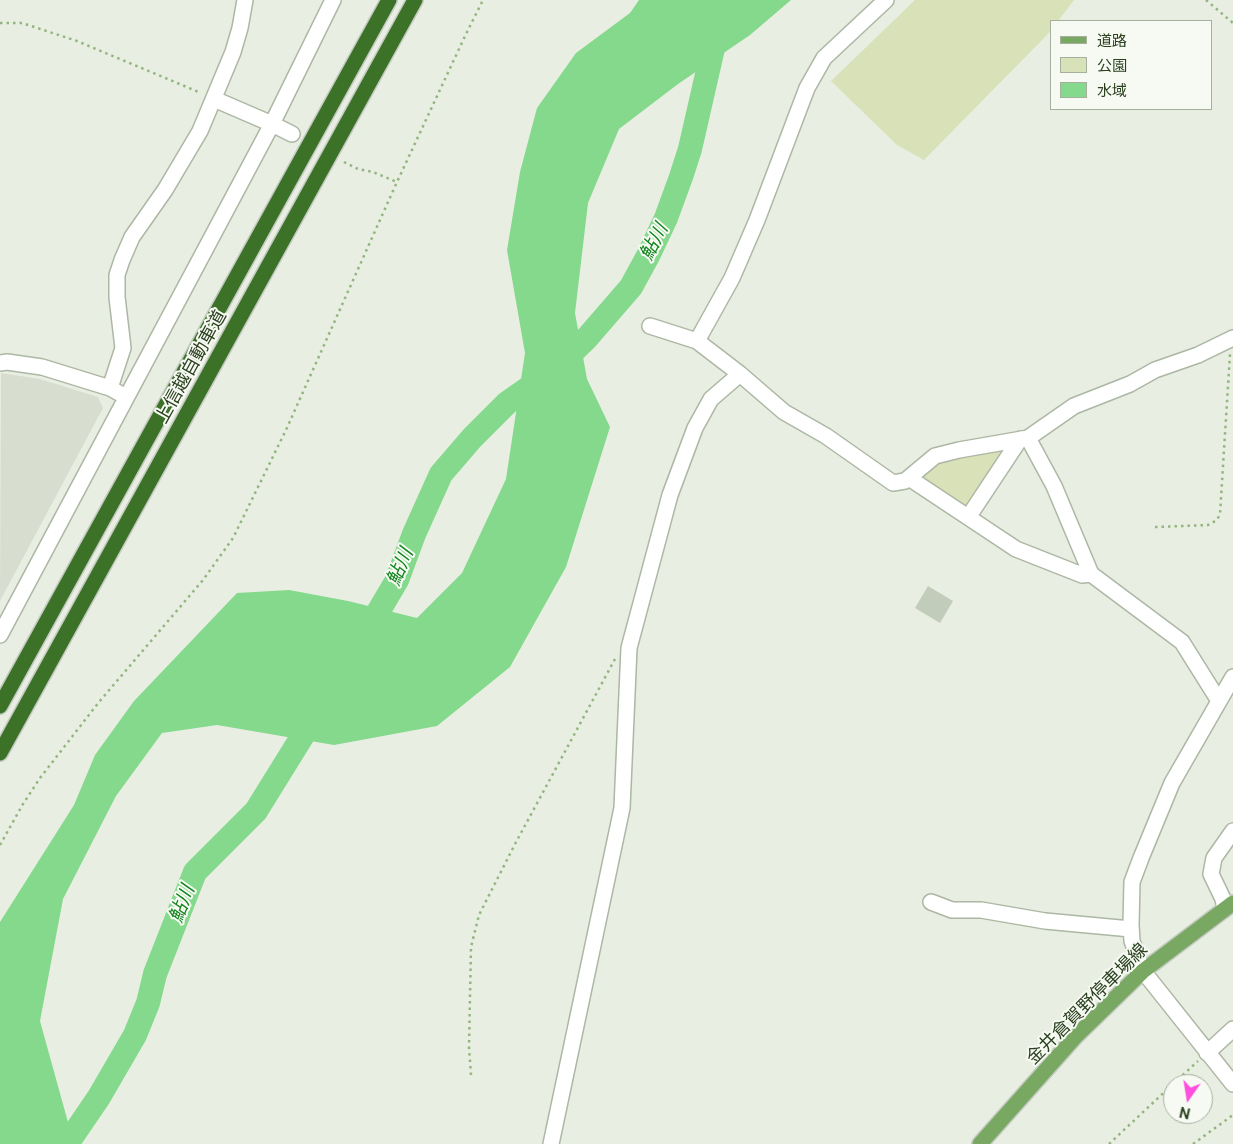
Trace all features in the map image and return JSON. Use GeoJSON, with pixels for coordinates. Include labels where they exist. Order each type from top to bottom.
{"type":"FeatureCollection","features":[{"type":"Feature","properties":{"kind":"highway","name":"上信越自動車道"},"geometry":{"type":"LineString","coordinates":[[0,706],[389,0]]}},
{"type":"Feature","properties":{"kind":"highway","name":"上信越自動車道"},"geometry":{"type":"LineString","coordinates":[[0,753],[415,0]]}},
{"type":"Feature","properties":{"kind":"main road","name":"金井倉賀野停車場線"},"geometry":{"type":"LineString","coordinates":[[980,1144],[1076,1036],[1143,971],[1229,906]]}},
{"type":"Feature","properties":{"kind":"street"},"geometry":{"type":"LineString","coordinates":[[110,388],[123,348],[116,297],[117,276],[122,260],[132,237],[165,190],[200,130],[233,52],[245,0]]}},
{"type":"Feature","properties":{"kind":"street"},"geometry":{"type":"LineString","coordinates":[[0,635],[272,124],[333,0]]}},
{"type":"Feature","properties":{"kind":"street"},"geometry":{"type":"LineString","coordinates":[[697,341],[732,278],[757,220],[807,88],[824,58],[886,0]]}},
{"type":"Feature","properties":{"kind":"street"},"geometry":{"type":"LineString","coordinates":[[214,99],[292,134]]}},
{"type":"Feature","properties":{"kind":"street"},"geometry":{"type":"LineString","coordinates":[[650,326],[697,341],[740,374],[784,412],[826,436],[893,483],[905,481],[935,456],[1024,438]]}},
{"type":"Feature","properties":{"kind":"street"},"geometry":{"type":"LineString","coordinates":[[968,516],[1024,438],[1074,406],[1130,384],[1155,370],[1198,355],[1232,339]]}},
{"type":"Feature","properties":{"kind":"street"},"geometry":{"type":"LineString","coordinates":[[0,363],[7,362],[42,368],[110,388],[127,397]]}},
{"type":"Feature","properties":{"kind":"street"},"geometry":{"type":"LineString","coordinates":[[551,1144],[622,808],[629,648],[670,495],[695,428],[712,399],[740,374]]}},
{"type":"Feature","properties":{"kind":"street"},"geometry":{"type":"LineString","coordinates":[[1024,438],[1054,486],[1090,574],[1182,642],[1219,700]]}},
{"type":"Feature","properties":{"kind":"street"},"geometry":{"type":"LineString","coordinates":[[909,478],[1016,548],[1082,575],[1090,574]]}},
{"type":"Feature","properties":{"kind":"street"},"geometry":{"type":"LineString","coordinates":[[1233,678],[1172,783],[1141,858],[1132,882],[1131,929],[1132,941],[1143,971],[1233,1084]]}},
{"type":"Feature","properties":{"kind":"street"},"geometry":{"type":"LineString","coordinates":[[1229,906],[1223,899],[1211,874],[1214,858],[1233,832]]}},
{"type":"Feature","properties":{"kind":"street"},"geometry":{"type":"LineString","coordinates":[[931,902],[952,910],[981,910],[1045,921],[1131,929]]}},
{"type":"Feature","properties":{"kind":"street"},"geometry":{"type":"LineString","coordinates":[[1207,1053],[1233,1029]]}},
{"type":"Feature","properties":{"kind":"path"},"geometry":{"type":"LineString","coordinates":[[0,845],[40,778],[99,702],[203,580],[233,538],[286,430],[397,182],[466,34],[484,0]]}},
{"type":"Feature","properties":{"kind":"path"},"geometry":{"type":"LineString","coordinates":[[1206,0],[1233,23]]}},
{"type":"Feature","properties":{"kind":"path"},"geometry":{"type":"LineString","coordinates":[[0,23],[22,24],[77,40],[214,99]]}},
{"type":"Feature","properties":{"kind":"path"},"geometry":{"type":"LineString","coordinates":[[344,162],[358,170],[373,172],[397,182]]}},
{"type":"Feature","properties":{"kind":"path"},"geometry":{"type":"LineString","coordinates":[[1154,527],[1208,524],[1217,520],[1220,514],[1232,339]]}},
{"type":"Feature","properties":{"kind":"path"},"geometry":{"type":"LineString","coordinates":[[471,1075],[469,1047],[471,947],[479,915],[518,836],[614,659],[629,648]]}},
{"type":"Feature","properties":{"kind":"path"},"geometry":{"type":"LineString","coordinates":[[1184,1074],[1207,1053]]}},
{"type":"Feature","properties":{"kind":"path"},"geometry":{"type":"LineString","coordinates":[[1109,1144],[1163,1093]]}},
{"type":"Feature","properties":{"kind":"path"},"geometry":{"type":"LineString","coordinates":[[1193,1144],[1233,1115]]}},
{"type":"Feature","properties":{"kind":"shaded area"},"geometry":{"type":"Polygon","coordinates":[[[1,373],[40,379],[98,397],[103,408],[0,601],[1,373]]]}},
{"type":"Feature","properties":{"kind":"green space"},"geometry":{"type":"Polygon","coordinates":[[[915,0],[1074,0],[1059,20],[1050,20],[1050,31],[1046,36],[924,160],[897,145],[831,81],[915,0]]]}},
{"type":"Feature","properties":{"kind":"green space"},"geometry":{"type":"Polygon","coordinates":[[[1008,445],[965,509],[919,479],[941,459],[1008,445]]]}},
{"type":"Feature","properties":{"kind":"water"},"geometry":{"type":"Polygon","coordinates":[[[639,0],[791,0],[750,35],[678,84],[619,129],[588,203],[575,313],[587,379],[610,427],[566,567],[510,667],[437,726],[334,745],[217,725],[162,733],[116,796],[63,899],[40,1021],[74,1144],[0,1144],[0,922],[74,805],[95,755],[134,701],[237,593],[289,590],[348,601],[417,618],[462,573],[506,479],[525,353],[507,250],[520,172],[537,108],[576,53],[630,13],[639,0]]]}},
{"type":"Feature","properties":{"kind":"building"},"geometry":{"type":"Polygon","coordinates":[[[928,586],[953,601],[940,623],[915,608],[928,586]]]}},
{"type":"Feature","properties":{"kind":"waterway","name":"鮎川"},"geometry":{"type":"LineString","coordinates":[[364,636],[397,580],[414,534],[441,474],[472,438],[507,403],[554,370],[586,339],[631,287],[666,218],[681,177],[690,149],[724,0]]}},
{"type":"Feature","properties":{"kind":"waterway","name":"鮎川"},"geometry":{"type":"LineString","coordinates":[[67,1144],[99,1097],[135,1035],[148,1003],[155,974],[195,872],[256,811],[318,711]]}}]}
